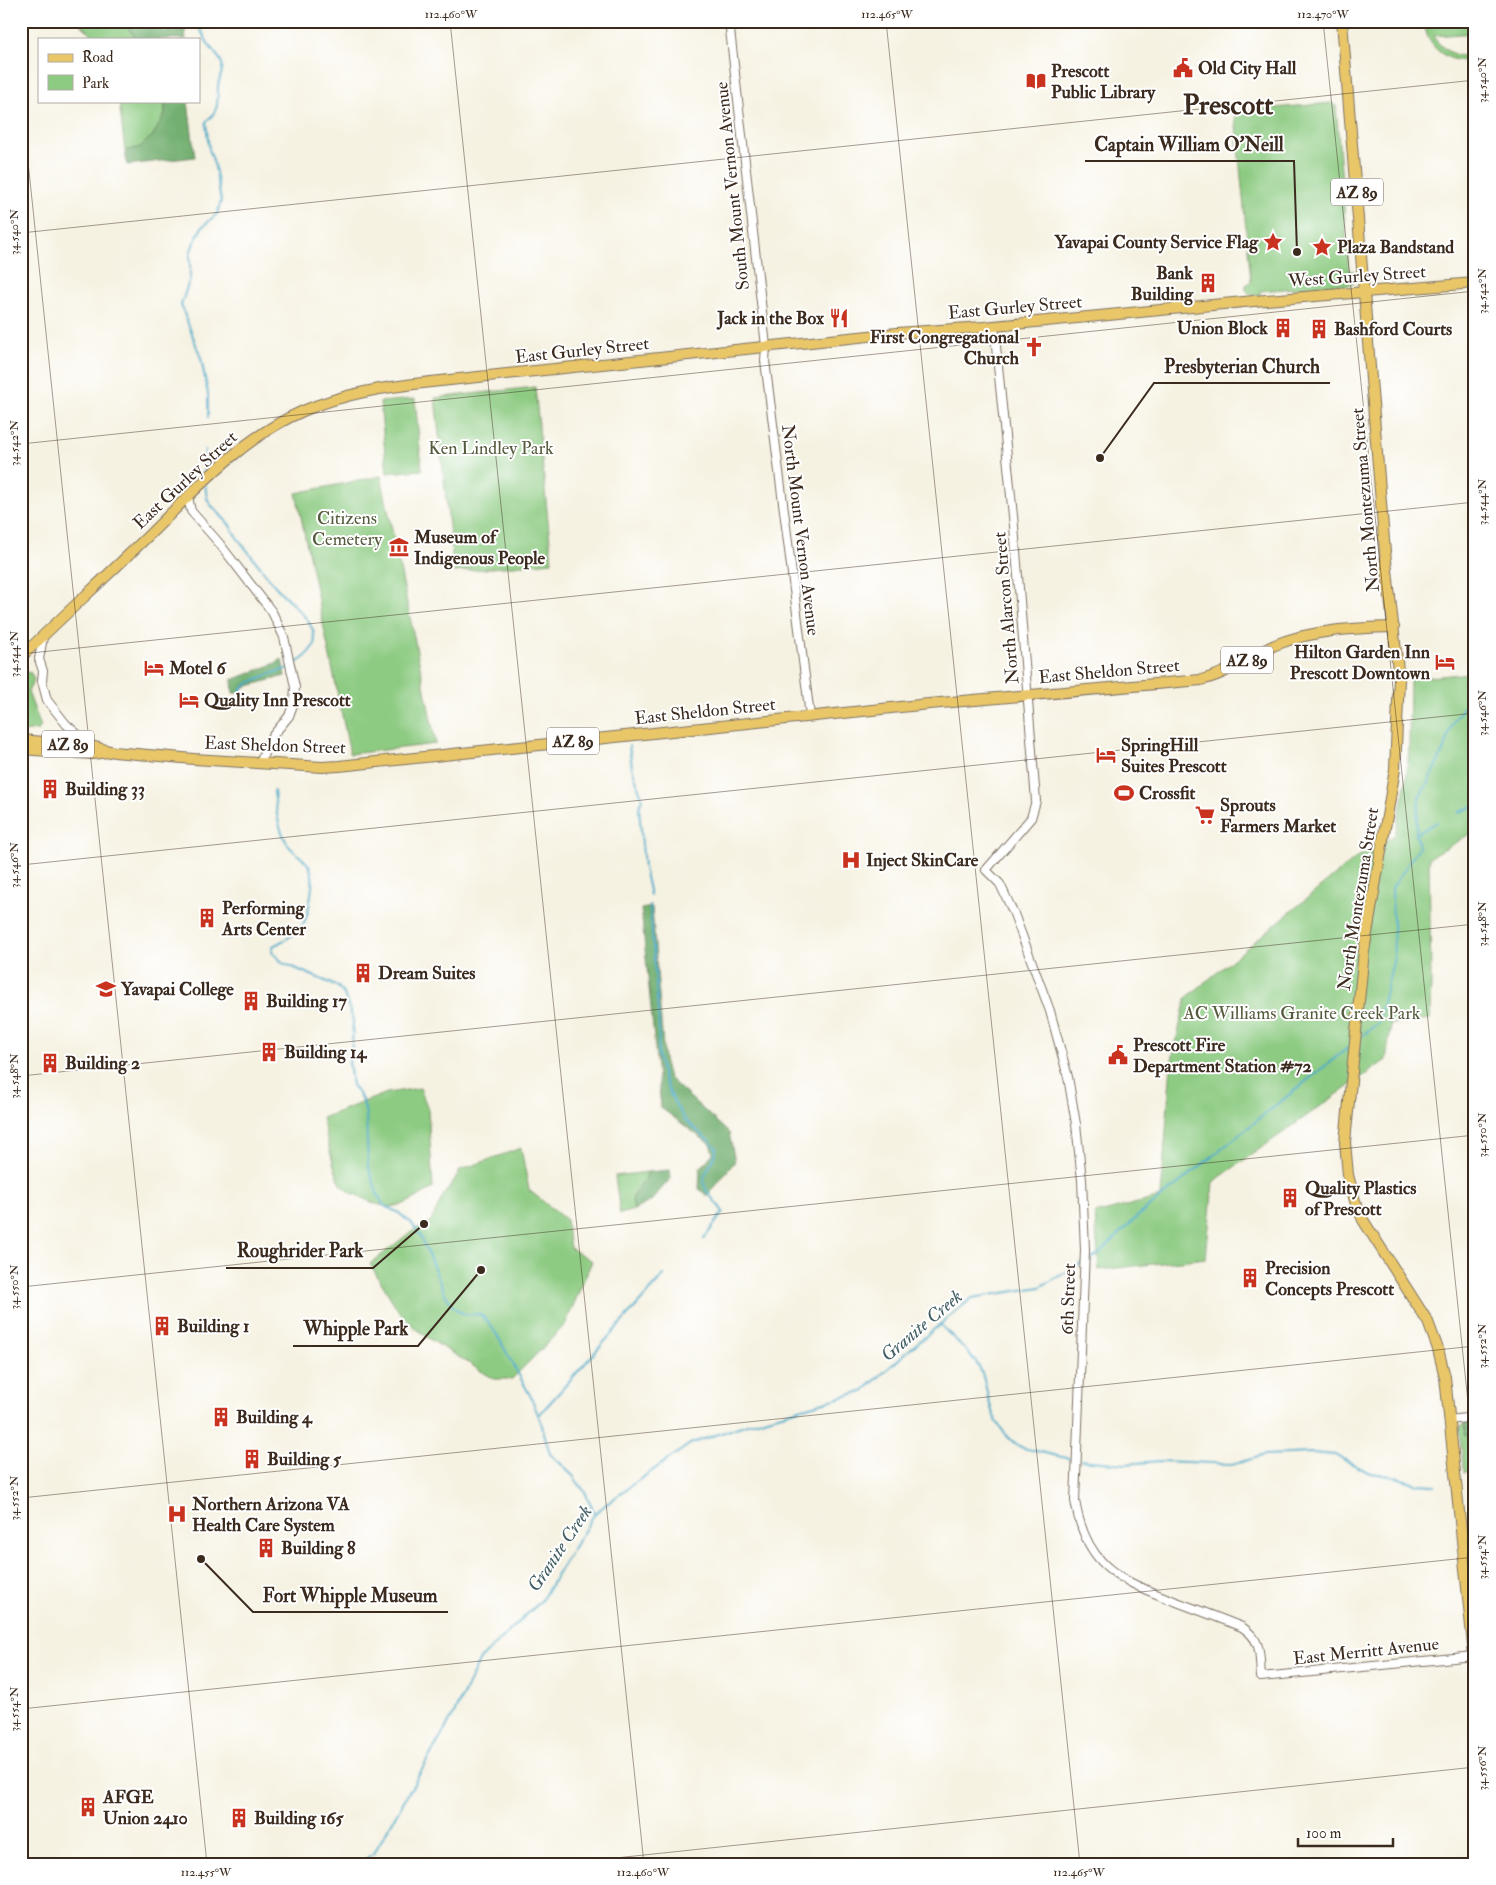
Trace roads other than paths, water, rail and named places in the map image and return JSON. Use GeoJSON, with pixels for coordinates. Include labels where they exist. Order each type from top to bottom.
{"type":"FeatureCollection","features":[{"type":"Feature","properties":{"kind":"main road","name":"AZ 89"},"geometry":{"type":"LineString","coordinates":[[1342,21],[1364,293]]}},
{"type":"Feature","properties":{"kind":"main road","name":"West Gurley Street"},"geometry":{"type":"LineString","coordinates":[[1241,302],[1475,283]]}},
{"type":"Feature","properties":{"kind":"main road","name":"North Montezuma Street"},"geometry":{"type":"LineString","coordinates":[[1364,293],[1386,556],[1399,679],[1399,712],[1395,769],[1371,900],[1364,951],[1345,1142],[1348,1175],[1355,1201],[1368,1229],[1428,1322],[1438,1349],[1445,1377],[1475,1666]]}},
{"type":"Feature","properties":{"kind":"main road","name":"East Gurley Street"},"geometry":{"type":"LineString","coordinates":[[21,657],[233,456],[277,424],[301,412],[348,394],[379,388],[431,382],[766,346],[1241,302]]}},
{"type":"Feature","properties":{"kind":"main road","name":"East Sheldon Street"},"geometry":{"type":"LineString","coordinates":[[21,749],[92,754],[114,752],[322,767],[339,766],[810,716],[1207,678],[1227,671],[1255,655],[1291,639],[1312,633],[1394,627]]}},
{"type":"Feature","properties":{"kind":"main road","name":"East Sheldon Street"},"geometry":{"type":"LineString","coordinates":[[21,740],[90,746],[114,752]]}},
{"type":"Feature","properties":{"kind":"street","name":"South Mount Vernon Avenue"},"geometry":{"type":"LineString","coordinates":[[729,21],[766,346]]}},
{"type":"Feature","properties":{"kind":"street","name":"North Alarcon Street"},"geometry":{"type":"LineString","coordinates":[[986,870],[1031,818],[1036,801],[1029,695],[994,326]]}},
{"type":"Feature","properties":{"kind":"street","name":"North Mount Vernon Avenue"},"geometry":{"type":"LineString","coordinates":[[766,346],[766,360],[810,716]]}},
{"type":"Feature","properties":{"kind":"street"},"geometry":{"type":"LineString","coordinates":[[188,497],[191,511],[219,543],[272,612],[284,637],[295,687],[294,702],[289,716],[270,740],[260,763]]}},
{"type":"Feature","properties":{"kind":"street"},"geometry":{"type":"LineString","coordinates":[[43,637],[39,659],[43,671],[42,682],[47,700],[66,724],[90,746]]}},
{"type":"Feature","properties":{"kind":"street","name":"6th Street"},"geometry":{"type":"LineString","coordinates":[[986,870],[1000,884],[1014,914],[1050,1011],[1059,1042],[1076,1124],[1082,1180],[1085,1250],[1075,1501],[1079,1520],[1086,1538],[1103,1563],[1118,1575],[1132,1584],[1242,1627],[1252,1634],[1258,1644],[1262,1677]]}},
{"type":"Feature","properties":{"kind":"street"},"geometry":{"type":"LineString","coordinates":[[1450,1420],[1475,1417]]}},
{"type":"Feature","properties":{"kind":"street","name":"East Merritt Avenue"},"geometry":{"type":"LineString","coordinates":[[1262,1677],[1474,1656]]}},
{"type":"Feature","properties":{"kind":"waterway"},"geometry":{"type":"LineString","coordinates":[[196,21],[222,64],[222,73],[218,84],[217,106],[206,122],[209,149],[215,167],[221,201],[217,214],[202,227],[193,245],[190,254],[190,278],[181,305],[201,358],[208,394],[208,417]]}},
{"type":"Feature","properties":{"kind":"waterway"},"geometry":{"type":"LineString","coordinates":[[204,475],[205,450]]}},
{"type":"Feature","properties":{"kind":"waterway"},"geometry":{"type":"LineString","coordinates":[[205,484],[210,504],[229,524],[236,536],[275,586],[307,619],[313,630],[315,644],[305,657],[292,666]]}},
{"type":"Feature","properties":{"kind":"waterway"},"geometry":{"type":"LineString","coordinates":[[240,692],[254,680],[288,668]]}},
{"type":"Feature","properties":{"kind":"waterway","name":"Granite Creek"},"geometry":{"type":"LineString","coordinates":[[1359,1038],[1378,1023],[1394,958],[1392,888],[1419,847],[1416,834],[1419,797],[1447,743],[1452,724],[1471,698],[1472,694],[1466,688],[1467,680],[1475,674]]}},
{"type":"Feature","properties":{"kind":"waterway"},"geometry":{"type":"LineString","coordinates":[[629,746],[632,767],[642,798],[639,808],[644,868],[650,895]]}},
{"type":"Feature","properties":{"kind":"waterway"},"geometry":{"type":"LineString","coordinates":[[274,791],[282,833],[289,846],[308,865],[311,871],[312,882],[309,906],[304,922],[296,932],[273,946],[272,952],[283,963],[337,986],[344,994],[353,1020],[349,1062],[352,1085],[363,1101],[366,1115],[368,1166],[377,1193],[383,1205],[399,1213],[413,1225],[420,1235],[444,1292],[452,1305],[458,1311],[467,1315],[480,1314],[489,1323],[531,1397],[541,1422],[550,1454],[570,1472],[585,1492],[594,1512]]}},
{"type":"Feature","properties":{"kind":"waterway"},"geometry":{"type":"LineString","coordinates":[[1458,813],[1475,805]]}},
{"type":"Feature","properties":{"kind":"waterway"},"geometry":{"type":"LineString","coordinates":[[1416,834],[1437,822]]}},
{"type":"Feature","properties":{"kind":"waterway"},"geometry":{"type":"LineString","coordinates":[[650,905],[659,1025],[658,1056],[663,1077],[674,1102],[685,1120],[716,1147],[716,1152],[704,1181],[708,1192],[723,1212],[704,1239]]}},
{"type":"Feature","properties":{"kind":"waterway","name":"Granite Creek"},"geometry":{"type":"LineString","coordinates":[[1086,1261],[1099,1254],[1138,1216],[1350,1046]]}},
{"type":"Feature","properties":{"kind":"waterway","name":"Granite Creek"},"geometry":{"type":"LineString","coordinates":[[358,1864],[374,1853],[454,1714],[480,1659],[541,1601],[595,1513],[690,1444],[750,1423],[863,1391],[972,1298],[1040,1287],[1082,1263]]}},
{"type":"Feature","properties":{"kind":"waterway"},"geometry":{"type":"LineString","coordinates":[[539,1415],[664,1275]]}},
{"type":"Feature","properties":{"kind":"waterway"},"geometry":{"type":"LineString","coordinates":[[940,1324],[968,1352],[977,1364],[983,1376],[989,1403],[995,1418],[1009,1438],[1023,1448],[1075,1460]]}},
{"type":"Feature","properties":{"kind":"waterway"},"geometry":{"type":"LineString","coordinates":[[1080,1460],[1125,1464],[1160,1461],[1231,1465],[1265,1455],[1312,1453],[1335,1455],[1370,1473],[1397,1477],[1418,1484],[1435,1485]]}},
{"type":"Feature","properties":{"kind":"place","name":"Old City Hall"},"geometry":{"type":"Point","coordinates":[1183,68]}},
{"type":"Feature","properties":{"kind":"place","name":"Prescott Public Library"},"geometry":{"type":"Point","coordinates":[1036,81]}},
{"type":"Feature","properties":{"kind":"place","name":"Yavapai County Service Flag"},"geometry":{"type":"Point","coordinates":[1273,242]}},
{"type":"Feature","properties":{"kind":"place","name":"Plaza Bandstand"},"geometry":{"type":"Point","coordinates":[1322,247]}},
{"type":"Feature","properties":{"kind":"place","name":"Captain William O’Neill"},"geometry":{"type":"Point","coordinates":[1297,252]}},
{"type":"Feature","properties":{"kind":"place","name":"Bank Building"},"geometry":{"type":"Point","coordinates":[1208,283]}},
{"type":"Feature","properties":{"kind":"place","name":"Jack in the Box"},"geometry":{"type":"Point","coordinates":[839,318]}},
{"type":"Feature","properties":{"kind":"place","name":"Union Block"},"geometry":{"type":"Point","coordinates":[1283,328]}},
{"type":"Feature","properties":{"kind":"place","name":"Bashford Courts"},"geometry":{"type":"Point","coordinates":[1319,329]}},
{"type":"Feature","properties":{"kind":"place","name":"First Congregational Church"},"geometry":{"type":"Point","coordinates":[1034,347]}},
{"type":"Feature","properties":{"kind":"place","name":"Presbyterian Church"},"geometry":{"type":"Point","coordinates":[1100,458]}},
{"type":"Feature","properties":{"kind":"place","name":"Museum of Indigenous People"},"geometry":{"type":"Point","coordinates":[399,547]}},
{"type":"Feature","properties":{"kind":"place","name":"Hilton Garden Inn Prescott Downtown"},"geometry":{"type":"Point","coordinates":[1445,662]}},
{"type":"Feature","properties":{"kind":"place","name":"Motel 6"},"geometry":{"type":"Point","coordinates":[154,668]}},
{"type":"Feature","properties":{"kind":"place","name":"Quality Inn Prescott"},"geometry":{"type":"Point","coordinates":[189,700]}},
{"type":"Feature","properties":{"kind":"place","name":"SpringHill Suites Prescott"},"geometry":{"type":"Point","coordinates":[1106,755]}},
{"type":"Feature","properties":{"kind":"place","name":"Building 33"},"geometry":{"type":"Point","coordinates":[50,789]}},
{"type":"Feature","properties":{"kind":"place","name":"Crossfit"},"geometry":{"type":"Point","coordinates":[1124,793]}},
{"type":"Feature","properties":{"kind":"place","name":"Sprouts Farmers Market"},"geometry":{"type":"Point","coordinates":[1205,815]}},
{"type":"Feature","properties":{"kind":"place","name":"Inject SkinCare"},"geometry":{"type":"Point","coordinates":[851,860]}},
{"type":"Feature","properties":{"kind":"place","name":"Performing Arts Center"},"geometry":{"type":"Point","coordinates":[207,918]}},
{"type":"Feature","properties":{"kind":"place","name":"Dream Suites"},"geometry":{"type":"Point","coordinates":[363,973]}},
{"type":"Feature","properties":{"kind":"place","name":"Yavapai College"},"geometry":{"type":"Point","coordinates":[106,989]}},
{"type":"Feature","properties":{"kind":"place","name":"Building 17"},"geometry":{"type":"Point","coordinates":[251,1001]}},
{"type":"Feature","properties":{"kind":"place","name":"Building 14"},"geometry":{"type":"Point","coordinates":[269,1052]}},
{"type":"Feature","properties":{"kind":"place","name":"Prescott Fire Department Station #72"},"geometry":{"type":"Point","coordinates":[1118,1055]}},
{"type":"Feature","properties":{"kind":"place","name":"Building 2"},"geometry":{"type":"Point","coordinates":[50,1063]}},
{"type":"Feature","properties":{"kind":"place","name":"Quality Plastics of Prescott"},"geometry":{"type":"Point","coordinates":[1290,1198]}},
{"type":"Feature","properties":{"kind":"place","name":"Roughrider Park"},"geometry":{"type":"Point","coordinates":[424,1224]}},
{"type":"Feature","properties":{"kind":"place","name":"Whipple Park"},"geometry":{"type":"Point","coordinates":[481,1270]}},
{"type":"Feature","properties":{"kind":"place","name":"Precision Concepts Prescott"},"geometry":{"type":"Point","coordinates":[1250,1278]}},
{"type":"Feature","properties":{"kind":"place","name":"Building 1"},"geometry":{"type":"Point","coordinates":[162,1326]}},
{"type":"Feature","properties":{"kind":"place","name":"Building 4"},"geometry":{"type":"Point","coordinates":[221,1417]}},
{"type":"Feature","properties":{"kind":"place","name":"Building 5"},"geometry":{"type":"Point","coordinates":[252,1459]}},
{"type":"Feature","properties":{"kind":"place","name":"Northern Arizona VA Health Care System"},"geometry":{"type":"Point","coordinates":[177,1514]}},
{"type":"Feature","properties":{"kind":"place","name":"Building 8"},"geometry":{"type":"Point","coordinates":[266,1548]}},
{"type":"Feature","properties":{"kind":"place","name":"Fort Whipple Museum"},"geometry":{"type":"Point","coordinates":[201,1559]}},
{"type":"Feature","properties":{"kind":"place","name":"AFGE Union 2410"},"geometry":{"type":"Point","coordinates":[88,1807]}},
{"type":"Feature","properties":{"kind":"place","name":"Building 165"},"geometry":{"type":"Point","coordinates":[239,1818]}},
{"type":"Feature","properties":{"kind":"district","name":"Prescott"},"geometry":{"type":"Point","coordinates":[1228,104]}},
{"type":"Feature","properties":{"kind":"park label","name":"Ken Lindley Park"},"geometry":{"type":"Point","coordinates":[491,448]}},
{"type":"Feature","properties":{"kind":"park label","name":"Citizens Cemetery"},"geometry":{"type":"Point","coordinates":[347,528]}},
{"type":"Feature","properties":{"kind":"park label","name":"AC Williams Granite Creek Park"},"geometry":{"type":"Point","coordinates":[1302,1013]}}]}
